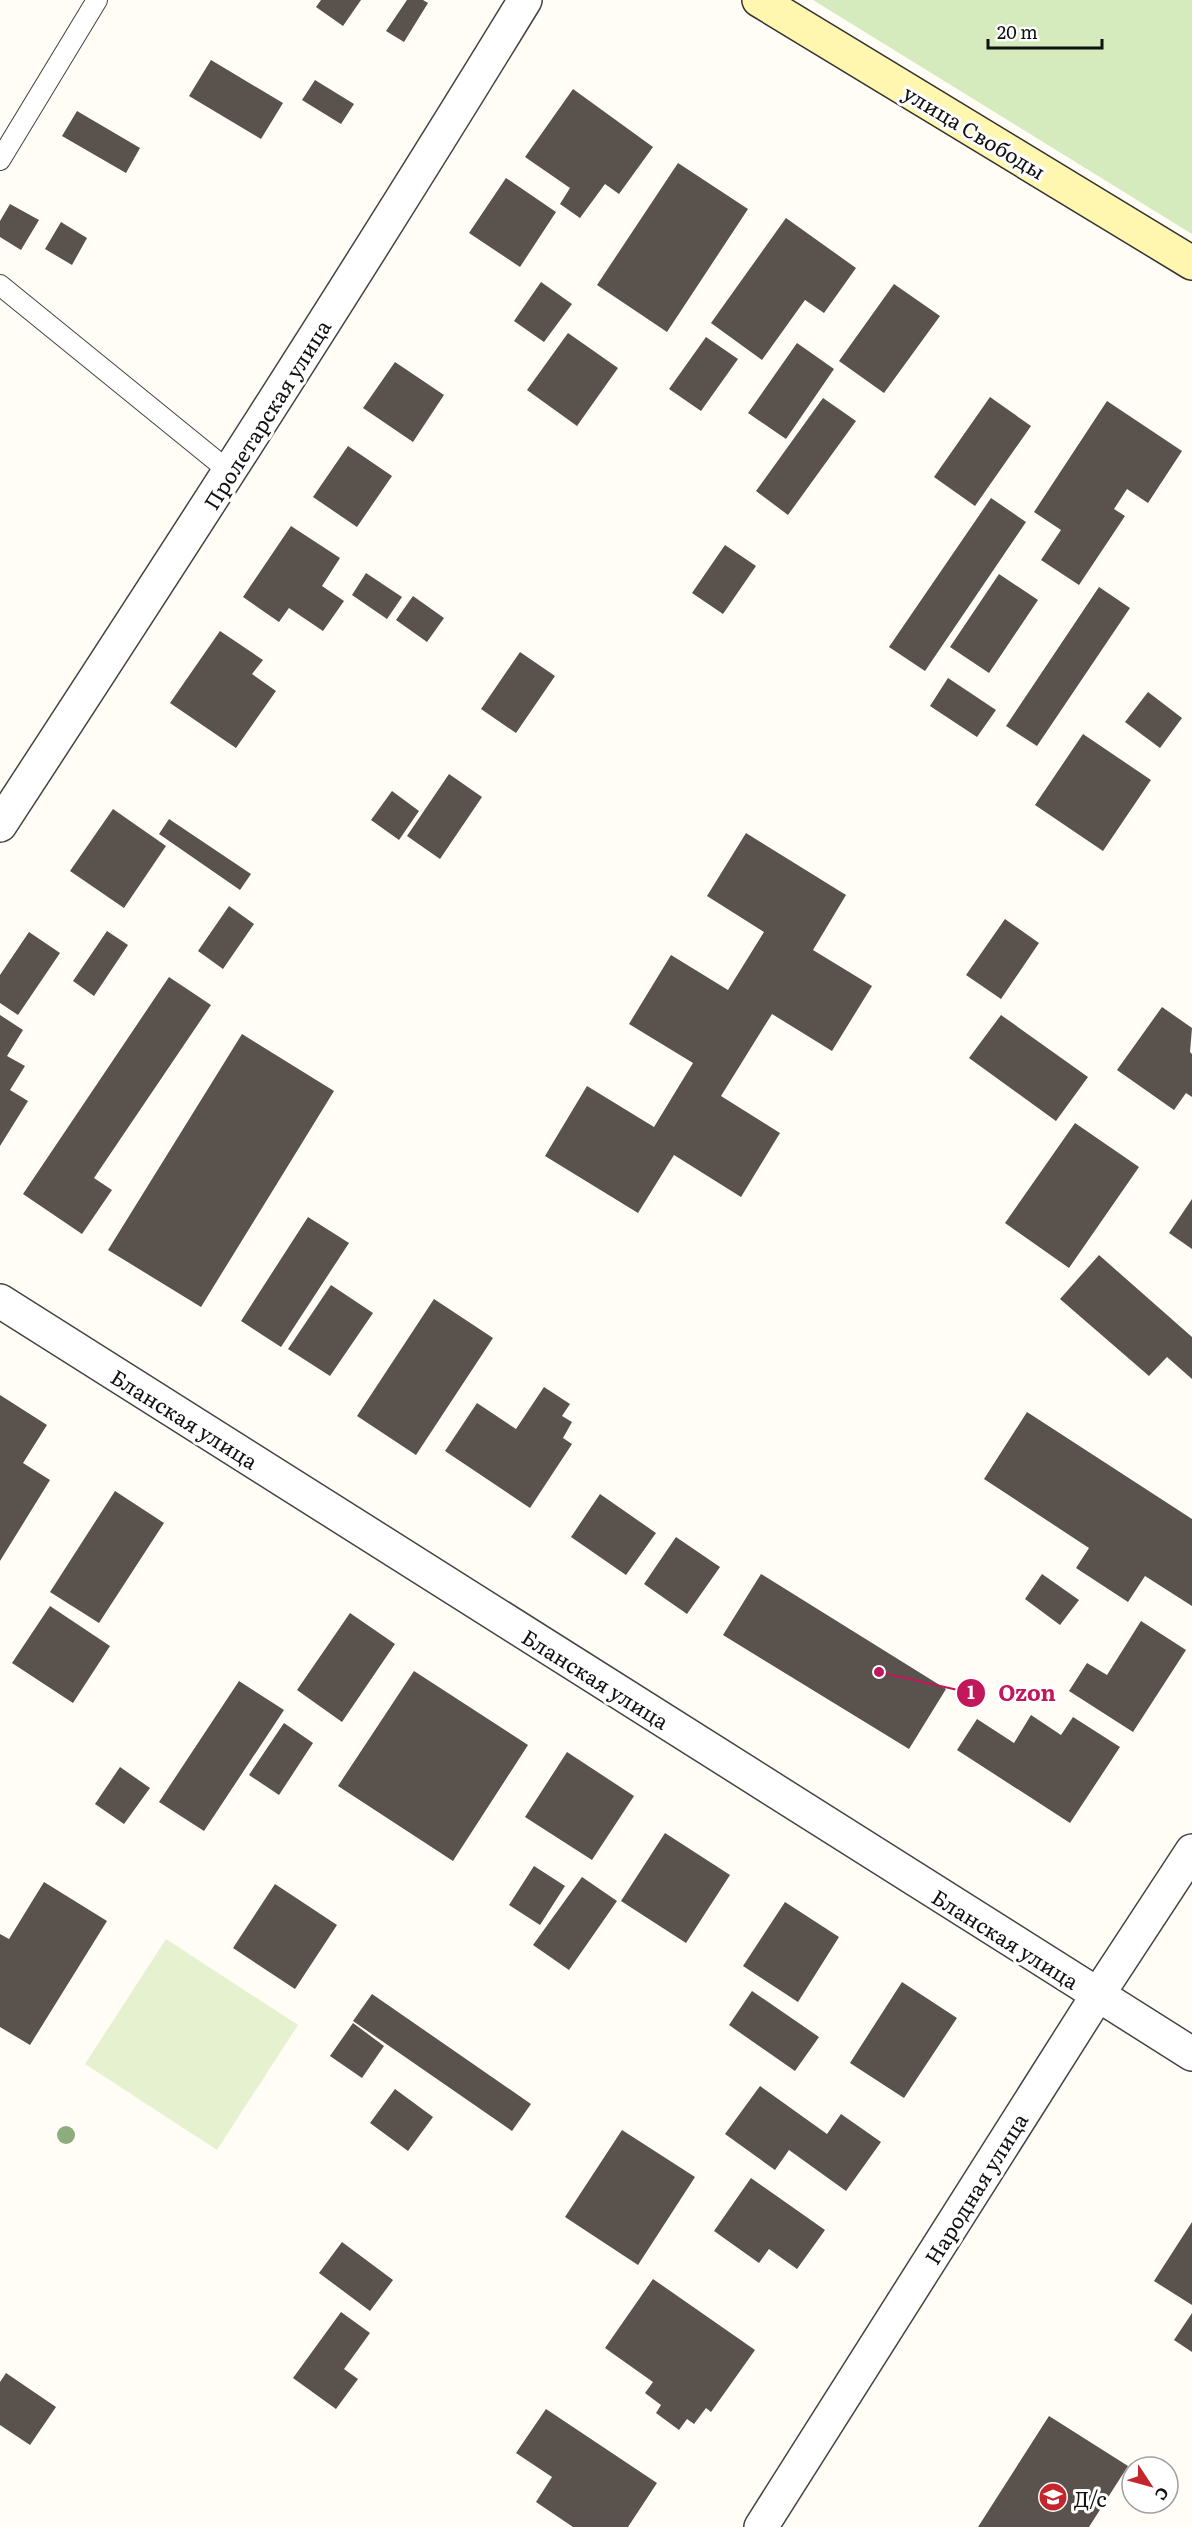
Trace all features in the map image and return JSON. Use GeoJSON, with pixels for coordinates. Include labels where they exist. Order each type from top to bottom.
{"type":"FeatureCollection","features":[{"type":"Feature","properties":{"kind":"main road","name":"улица Свободы"},"geometry":{"type":"LineString","coordinates":[[759,0],[1192,263]]}},
{"type":"Feature","properties":{"kind":"street","name":"Пролетарская улица"},"geometry":{"type":"LineString","coordinates":[[0,825],[230,472],[525,0]]}},
{"type":"Feature","properties":{"kind":"street","name":"Бланская улица"},"geometry":{"type":"LineString","coordinates":[[0,1301],[1192,2054]]}},
{"type":"Feature","properties":{"kind":"street","name":"Народная улица"},"geometry":{"type":"LineString","coordinates":[[761,2527],[1097,1996],[1192,1851]]}},
{"type":"Feature","properties":{"kind":"lane"},"geometry":{"type":"LineString","coordinates":[[0,160],[97,0]]}},
{"type":"Feature","properties":{"kind":"lane"},"geometry":{"type":"LineString","coordinates":[[0,285],[230,472]]}},
{"type":"Feature","properties":{"kind":"green space"},"geometry":{"type":"Polygon","coordinates":[[[813,0],[1192,0],[1192,234],[813,0]]]}},
{"type":"Feature","properties":{"kind":"green space"},"geometry":{"type":"Polygon","coordinates":[[[166,1939],[298,2025],[217,2150],[85,2064],[166,1939]]]}},
{"type":"Feature","properties":{"kind":"building"},"geometry":{"type":"Polygon","coordinates":[[[321,0],[361,0],[343,26],[316,7],[321,0]]]}},
{"type":"Feature","properties":{"kind":"building"},"geometry":{"type":"Polygon","coordinates":[[[407,0],[423,0],[428,3],[404,42],[386,31],[407,0]]]}},
{"type":"Feature","properties":{"kind":"building"},"geometry":{"type":"Polygon","coordinates":[[[211,60],[283,103],[261,139],[189,96],[211,60]]]}},
{"type":"Feature","properties":{"kind":"building"},"geometry":{"type":"Polygon","coordinates":[[[315,80],[354,104],[341,124],[302,100],[315,80]]]}},
{"type":"Feature","properties":{"kind":"building"},"geometry":{"type":"Polygon","coordinates":[[[573,89],[653,147],[619,194],[605,184],[580,218],[560,204],[570,188],[525,157],[573,89]]]}},
{"type":"Feature","properties":{"kind":"building"},"geometry":{"type":"Polygon","coordinates":[[[77,111],[140,148],[126,173],[62,136],[77,111]]]}},
{"type":"Feature","properties":{"kind":"building"},"geometry":{"type":"Polygon","coordinates":[[[678,163],[748,209],[667,332],[597,285],[678,163]]]}},
{"type":"Feature","properties":{"kind":"building"},"geometry":{"type":"Polygon","coordinates":[[[506,178],[556,212],[520,267],[469,233],[506,178]]]}},
{"type":"Feature","properties":{"kind":"building"},"geometry":{"type":"Polygon","coordinates":[[[10,204],[39,220],[21,250],[0,237],[0,221],[10,204]]]}},
{"type":"Feature","properties":{"kind":"building"},"geometry":{"type":"Polygon","coordinates":[[[786,218],[856,268],[824,313],[805,300],[762,360],[711,323],[786,218]]]}},
{"type":"Feature","properties":{"kind":"building"},"geometry":{"type":"Polygon","coordinates":[[[61,222],[87,238],[72,265],[45,249],[61,222]]]}},
{"type":"Feature","properties":{"kind":"building"},"geometry":{"type":"Polygon","coordinates":[[[541,282],[572,304],[544,342],[514,321],[541,282]]]}},
{"type":"Feature","properties":{"kind":"building"},"geometry":{"type":"Polygon","coordinates":[[[894,284],[940,316],[884,393],[839,361],[894,284]]]}},
{"type":"Feature","properties":{"kind":"building"},"geometry":{"type":"Polygon","coordinates":[[[568,333],[618,368],[577,426],[527,390],[568,333]]]}},
{"type":"Feature","properties":{"kind":"building"},"geometry":{"type":"Polygon","coordinates":[[[706,337],[738,359],[701,411],[669,389],[706,337]]]}},
{"type":"Feature","properties":{"kind":"building"},"geometry":{"type":"Polygon","coordinates":[[[797,343],[834,369],[786,439],[748,413],[797,343]]]}},
{"type":"Feature","properties":{"kind":"building"},"geometry":{"type":"Polygon","coordinates":[[[395,362],[444,395],[413,442],[363,408],[395,362]]]}},
{"type":"Feature","properties":{"kind":"building"},"geometry":{"type":"Polygon","coordinates":[[[990,397],[1031,426],[975,506],[934,477],[990,397]]]}},
{"type":"Feature","properties":{"kind":"building"},"geometry":{"type":"Polygon","coordinates":[[[823,398],[856,421],[788,515],[756,491],[823,398]]]}},
{"type":"Feature","properties":{"kind":"building"},"geometry":{"type":"Polygon","coordinates":[[[1107,401],[1182,451],[1148,503],[1127,489],[1114,509],[1125,516],[1079,585],[1041,560],[1061,530],[1034,512],[1107,401]]]}},
{"type":"Feature","properties":{"kind":"building"},"geometry":{"type":"Polygon","coordinates":[[[348,446],[392,476],[357,527],[313,497],[348,446]]]}},
{"type":"Feature","properties":{"kind":"building"},"geometry":{"type":"Polygon","coordinates":[[[991,498],[1026,522],[925,671],[889,647],[991,498]]]}},
{"type":"Feature","properties":{"kind":"building"},"geometry":{"type":"Polygon","coordinates":[[[291,526],[340,558],[322,586],[344,601],[323,631],[289,608],[279,622],[243,597],[291,526]]]}},
{"type":"Feature","properties":{"kind":"building"},"geometry":{"type":"Polygon","coordinates":[[[725,545],[756,566],[723,614],[692,593],[725,545]]]}},
{"type":"Feature","properties":{"kind":"building"},"geometry":{"type":"Polygon","coordinates":[[[366,573],[402,597],[387,619],[352,595],[366,573]]]}},
{"type":"Feature","properties":{"kind":"building"},"geometry":{"type":"Polygon","coordinates":[[[999,574],[1038,600],[989,673],[950,647],[999,574]]]}},
{"type":"Feature","properties":{"kind":"building"},"geometry":{"type":"Polygon","coordinates":[[[1099,587],[1130,608],[1037,746],[1006,726],[1099,587]]]}},
{"type":"Feature","properties":{"kind":"building"},"geometry":{"type":"Polygon","coordinates":[[[413,596],[444,618],[427,642],[396,620],[413,596]]]}},
{"type":"Feature","properties":{"kind":"building"},"geometry":{"type":"Polygon","coordinates":[[[220,631],[263,660],[252,674],[276,691],[236,748],[170,703],[220,631]]]}},
{"type":"Feature","properties":{"kind":"building"},"geometry":{"type":"Polygon","coordinates":[[[520,652],[555,676],[516,733],[481,709],[520,652]]]}},
{"type":"Feature","properties":{"kind":"building"},"geometry":{"type":"Polygon","coordinates":[[[948,678],[996,710],[977,737],[930,706],[948,678]]]}},
{"type":"Feature","properties":{"kind":"building"},"geometry":{"type":"Polygon","coordinates":[[[1148,692],[1182,718],[1160,748],[1125,722],[1148,692]]]}},
{"type":"Feature","properties":{"kind":"building"},"geometry":{"type":"Polygon","coordinates":[[[1083,734],[1151,780],[1103,851],[1035,805],[1083,734]]]}},
{"type":"Feature","properties":{"kind":"building"},"geometry":{"type":"Polygon","coordinates":[[[449,774],[482,797],[440,859],[407,836],[449,774]]]}},
{"type":"Feature","properties":{"kind":"building"},"geometry":{"type":"Polygon","coordinates":[[[392,791],[419,811],[399,840],[371,820],[392,791]]]}},
{"type":"Feature","properties":{"kind":"building"},"geometry":{"type":"Polygon","coordinates":[[[113,809],[166,846],[124,908],[70,871],[113,809]]]}},
{"type":"Feature","properties":{"kind":"building"},"geometry":{"type":"Polygon","coordinates":[[[169,819],[251,874],[240,890],[159,834],[169,819]]]}},
{"type":"Feature","properties":{"kind":"building"},"geometry":{"type":"Polygon","coordinates":[[[746,833],[846,895],[813,950],[872,986],[832,1051],[772,1014],[721,1096],[780,1133],[741,1197],[674,1155],[638,1213],[545,1156],[587,1086],[654,1127],[693,1063],[629,1024],[671,955],[728,990],[764,932],[707,896],[746,833]]]}},
{"type":"Feature","properties":{"kind":"building"},"geometry":{"type":"Polygon","coordinates":[[[229,906],[254,924],[223,969],[198,951],[229,906]]]}},
{"type":"Feature","properties":{"kind":"building"},"geometry":{"type":"Polygon","coordinates":[[[1005,919],[1039,943],[1001,999],[966,975],[1005,919]]]}},
{"type":"Feature","properties":{"kind":"building"},"geometry":{"type":"Polygon","coordinates":[[[107,931],[128,945],[94,996],[73,981],[107,931]]]}},
{"type":"Feature","properties":{"kind":"building"},"geometry":{"type":"Polygon","coordinates":[[[29,932],[60,953],[18,1015],[0,1003],[0,975],[29,932]]]}},
{"type":"Feature","properties":{"kind":"building"},"geometry":{"type":"Polygon","coordinates":[[[169,977],[211,1005],[94,1178],[112,1190],[82,1234],[23,1194],[169,977]]]}},
{"type":"Feature","properties":{"kind":"building"},"geometry":{"type":"Polygon","coordinates":[[[1162,1007],[1192,1028],[1190,1052],[1192,1054],[1192,1097],[1186,1093],[1174,1110],[1117,1070],[1162,1007]]]}},
{"type":"Feature","properties":{"kind":"building"},"geometry":{"type":"Polygon","coordinates":[[[0,1015],[23,1030],[7,1056],[25,1066],[10,1090],[28,1101],[0,1146],[0,1015]]]}},
{"type":"Feature","properties":{"kind":"building"},"geometry":{"type":"Polygon","coordinates":[[[1001,1015],[1088,1077],[1056,1121],[969,1058],[1001,1015]]]}},
{"type":"Feature","properties":{"kind":"building"},"geometry":{"type":"Polygon","coordinates":[[[242,1034],[334,1091],[201,1307],[108,1250],[242,1034]]]}},
{"type":"Feature","properties":{"kind":"building"},"geometry":{"type":"Polygon","coordinates":[[[1075,1123],[1139,1167],[1069,1268],[1005,1223],[1075,1123]]]}},
{"type":"Feature","properties":{"kind":"building"},"geometry":{"type":"Polygon","coordinates":[[[1192,1199],[1192,1249],[1169,1233],[1192,1199]]]}},
{"type":"Feature","properties":{"kind":"building"},"geometry":{"type":"Polygon","coordinates":[[[308,1217],[349,1243],[281,1347],[241,1321],[308,1217]]]}},
{"type":"Feature","properties":{"kind":"building"},"geometry":{"type":"Polygon","coordinates":[[[1099,1255],[1192,1337],[1192,1379],[1167,1357],[1149,1376],[1060,1299],[1099,1255]]]}},
{"type":"Feature","properties":{"kind":"building"},"geometry":{"type":"Polygon","coordinates":[[[331,1285],[373,1313],[330,1376],[288,1349],[331,1285]]]}},
{"type":"Feature","properties":{"kind":"building"},"geometry":{"type":"Polygon","coordinates":[[[434,1299],[493,1338],[416,1455],[357,1416],[434,1299]]]}},
{"type":"Feature","properties":{"kind":"building"},"geometry":{"type":"Polygon","coordinates":[[[544,1387],[570,1404],[562,1416],[572,1422],[563,1438],[572,1444],[530,1508],[445,1451],[477,1403],[516,1429],[544,1387]]]}},
{"type":"Feature","properties":{"kind":"building"},"geometry":{"type":"Polygon","coordinates":[[[0,1395],[47,1425],[23,1463],[50,1480],[0,1561],[0,1395]]]}},
{"type":"Feature","properties":{"kind":"building"},"geometry":{"type":"Polygon","coordinates":[[[1027,1412],[1192,1519],[1192,1606],[1145,1576],[1128,1602],[1076,1568],[1089,1548],[984,1479],[1027,1412]]]}},
{"type":"Feature","properties":{"kind":"building"},"geometry":{"type":"Polygon","coordinates":[[[115,1491],[164,1523],[99,1623],[50,1592],[115,1491]]]}},
{"type":"Feature","properties":{"kind":"building"},"geometry":{"type":"Polygon","coordinates":[[[600,1494],[656,1533],[626,1575],[571,1537],[600,1494]]]}},
{"type":"Feature","properties":{"kind":"building"},"geometry":{"type":"Polygon","coordinates":[[[676,1537],[720,1567],[687,1614],[644,1584],[676,1537]]]}},
{"type":"Feature","properties":{"kind":"building"},"geometry":{"type":"Polygon","coordinates":[[[761,1574],[946,1689],[909,1749],[723,1635],[761,1574]]]}},
{"type":"Feature","properties":{"kind":"building"},"geometry":{"type":"Polygon","coordinates":[[[1042,1574],[1079,1600],[1060,1625],[1025,1599],[1042,1574]]]}},
{"type":"Feature","properties":{"kind":"building"},"geometry":{"type":"Polygon","coordinates":[[[50,1606],[110,1646],[73,1703],[12,1663],[50,1606]]]}},
{"type":"Feature","properties":{"kind":"building"},"geometry":{"type":"Polygon","coordinates":[[[350,1613],[395,1644],[342,1722],[297,1690],[350,1613]]]}},
{"type":"Feature","properties":{"kind":"building"},"geometry":{"type":"Polygon","coordinates":[[[1141,1621],[1186,1650],[1133,1732],[1069,1691],[1087,1663],[1107,1675],[1141,1621]]]}},
{"type":"Feature","properties":{"kind":"building"},"geometry":{"type":"Polygon","coordinates":[[[414,1671],[528,1745],[453,1861],[338,1786],[414,1671]]]}},
{"type":"Feature","properties":{"kind":"building"},"geometry":{"type":"Polygon","coordinates":[[[239,1681],[284,1710],[204,1831],[159,1802],[239,1681]]]}},
{"type":"Feature","properties":{"kind":"building"},"geometry":{"type":"Polygon","coordinates":[[[1031,1715],[1061,1735],[1073,1717],[1120,1747],[1070,1823],[957,1750],[977,1719],[1014,1743],[1031,1715]]]}},
{"type":"Feature","properties":{"kind":"building"},"geometry":{"type":"Polygon","coordinates":[[[284,1723],[313,1743],[279,1795],[249,1775],[284,1723]]]}},
{"type":"Feature","properties":{"kind":"building"},"geometry":{"type":"Polygon","coordinates":[[[567,1752],[634,1796],[592,1860],[525,1817],[567,1752]]]}},
{"type":"Feature","properties":{"kind":"building"},"geometry":{"type":"Polygon","coordinates":[[[120,1767],[150,1788],[124,1824],[95,1804],[120,1767]]]}},
{"type":"Feature","properties":{"kind":"building"},"geometry":{"type":"Polygon","coordinates":[[[665,1833],[730,1875],[686,1943],[621,1901],[665,1833]]]}},
{"type":"Feature","properties":{"kind":"building"},"geometry":{"type":"Polygon","coordinates":[[[534,1866],[565,1886],[540,1925],[509,1905],[534,1866]]]}},
{"type":"Feature","properties":{"kind":"building"},"geometry":{"type":"Polygon","coordinates":[[[582,1877],[617,1901],[569,1970],[533,1945],[582,1877]]]}},
{"type":"Feature","properties":{"kind":"building"},"geometry":{"type":"Polygon","coordinates":[[[44,1882],[107,1921],[30,2045],[0,2027],[0,1934],[9,1939],[44,1882]]]}},
{"type":"Feature","properties":{"kind":"building"},"geometry":{"type":"Polygon","coordinates":[[[275,1884],[337,1925],[295,1989],[233,1948],[275,1884]]]}},
{"type":"Feature","properties":{"kind":"building"},"geometry":{"type":"Polygon","coordinates":[[[785,1902],[839,1937],[798,2002],[743,1966],[785,1902]]]}},
{"type":"Feature","properties":{"kind":"building"},"geometry":{"type":"Polygon","coordinates":[[[902,1982],[957,2018],[904,2098],[850,2063],[902,1982]]]}},
{"type":"Feature","properties":{"kind":"building"},"geometry":{"type":"Polygon","coordinates":[[[752,1991],[819,2037],[795,2071],[729,2025],[752,1991]]]}},
{"type":"Feature","properties":{"kind":"building"},"geometry":{"type":"Polygon","coordinates":[[[372,1994],[531,2104],[512,2131],[353,2021],[372,1994]]]}},
{"type":"Feature","properties":{"kind":"building"},"geometry":{"type":"Polygon","coordinates":[[[353,2023],[384,2046],[362,2078],[330,2056],[353,2023]]]}},
{"type":"Feature","properties":{"kind":"building"},"geometry":{"type":"Polygon","coordinates":[[[760,2086],[827,2134],[841,2114],[881,2142],[846,2191],[789,2150],[775,2170],[725,2134],[760,2086]]]}},
{"type":"Feature","properties":{"kind":"building"},"geometry":{"type":"Polygon","coordinates":[[[395,2089],[433,2117],[408,2151],[370,2123],[395,2089]]]}},
{"type":"Feature","properties":{"kind":"building"},"geometry":{"type":"Polygon","coordinates":[[[622,2130],[695,2177],[638,2265],[565,2217],[622,2130]]]}},
{"type":"Feature","properties":{"kind":"building"},"geometry":{"type":"Polygon","coordinates":[[[751,2178],[825,2230],[797,2269],[769,2249],[759,2263],[714,2231],[751,2178]]]}},
{"type":"Feature","properties":{"kind":"building"},"geometry":{"type":"Polygon","coordinates":[[[1192,2222],[1192,2305],[1154,2281],[1192,2222]]]}},
{"type":"Feature","properties":{"kind":"building"},"geometry":{"type":"Polygon","coordinates":[[[342,2242],[393,2280],[370,2311],[319,2273],[342,2242]]]}},
{"type":"Feature","properties":{"kind":"building"},"geometry":{"type":"Polygon","coordinates":[[[653,2279],[755,2350],[711,2412],[706,2408],[694,2424],[687,2419],[679,2430],[656,2413],[661,2405],[645,2393],[653,2382],[605,2348],[653,2279]]]}},
{"type":"Feature","properties":{"kind":"building"},"geometry":{"type":"Polygon","coordinates":[[[341,2312],[370,2333],[344,2369],[358,2379],[336,2409],[293,2378],[341,2312]]]}},
{"type":"Feature","properties":{"kind":"building"},"geometry":{"type":"Polygon","coordinates":[[[1192,2313],[1192,2352],[1174,2340],[1192,2313]]]}},
{"type":"Feature","properties":{"kind":"building"},"geometry":{"type":"Polygon","coordinates":[[[6,2373],[56,2407],[30,2445],[0,2425],[0,2382],[6,2373]]]}},
{"type":"Feature","properties":{"kind":"building"},"geometry":{"type":"Polygon","coordinates":[[[546,2409],[657,2483],[628,2527],[573,2527],[536,2502],[552,2477],[516,2453],[546,2409]]]}},
{"type":"Feature","properties":{"kind":"building","name":"Д/с"},"geometry":{"type":"Polygon","coordinates":[[[1049,2416],[1120,2461],[1120,2479],[1089,2527],[978,2527],[1049,2416]]]}},
{"type":"Feature","properties":{"kind":"place","name":"Ozon"},"geometry":{"type":"Point","coordinates":[879,1672]}},
{"type":"Feature","properties":{"kind":"place","name":"Д/с"},"geometry":{"type":"Point","coordinates":[1053,2497]}}]}
